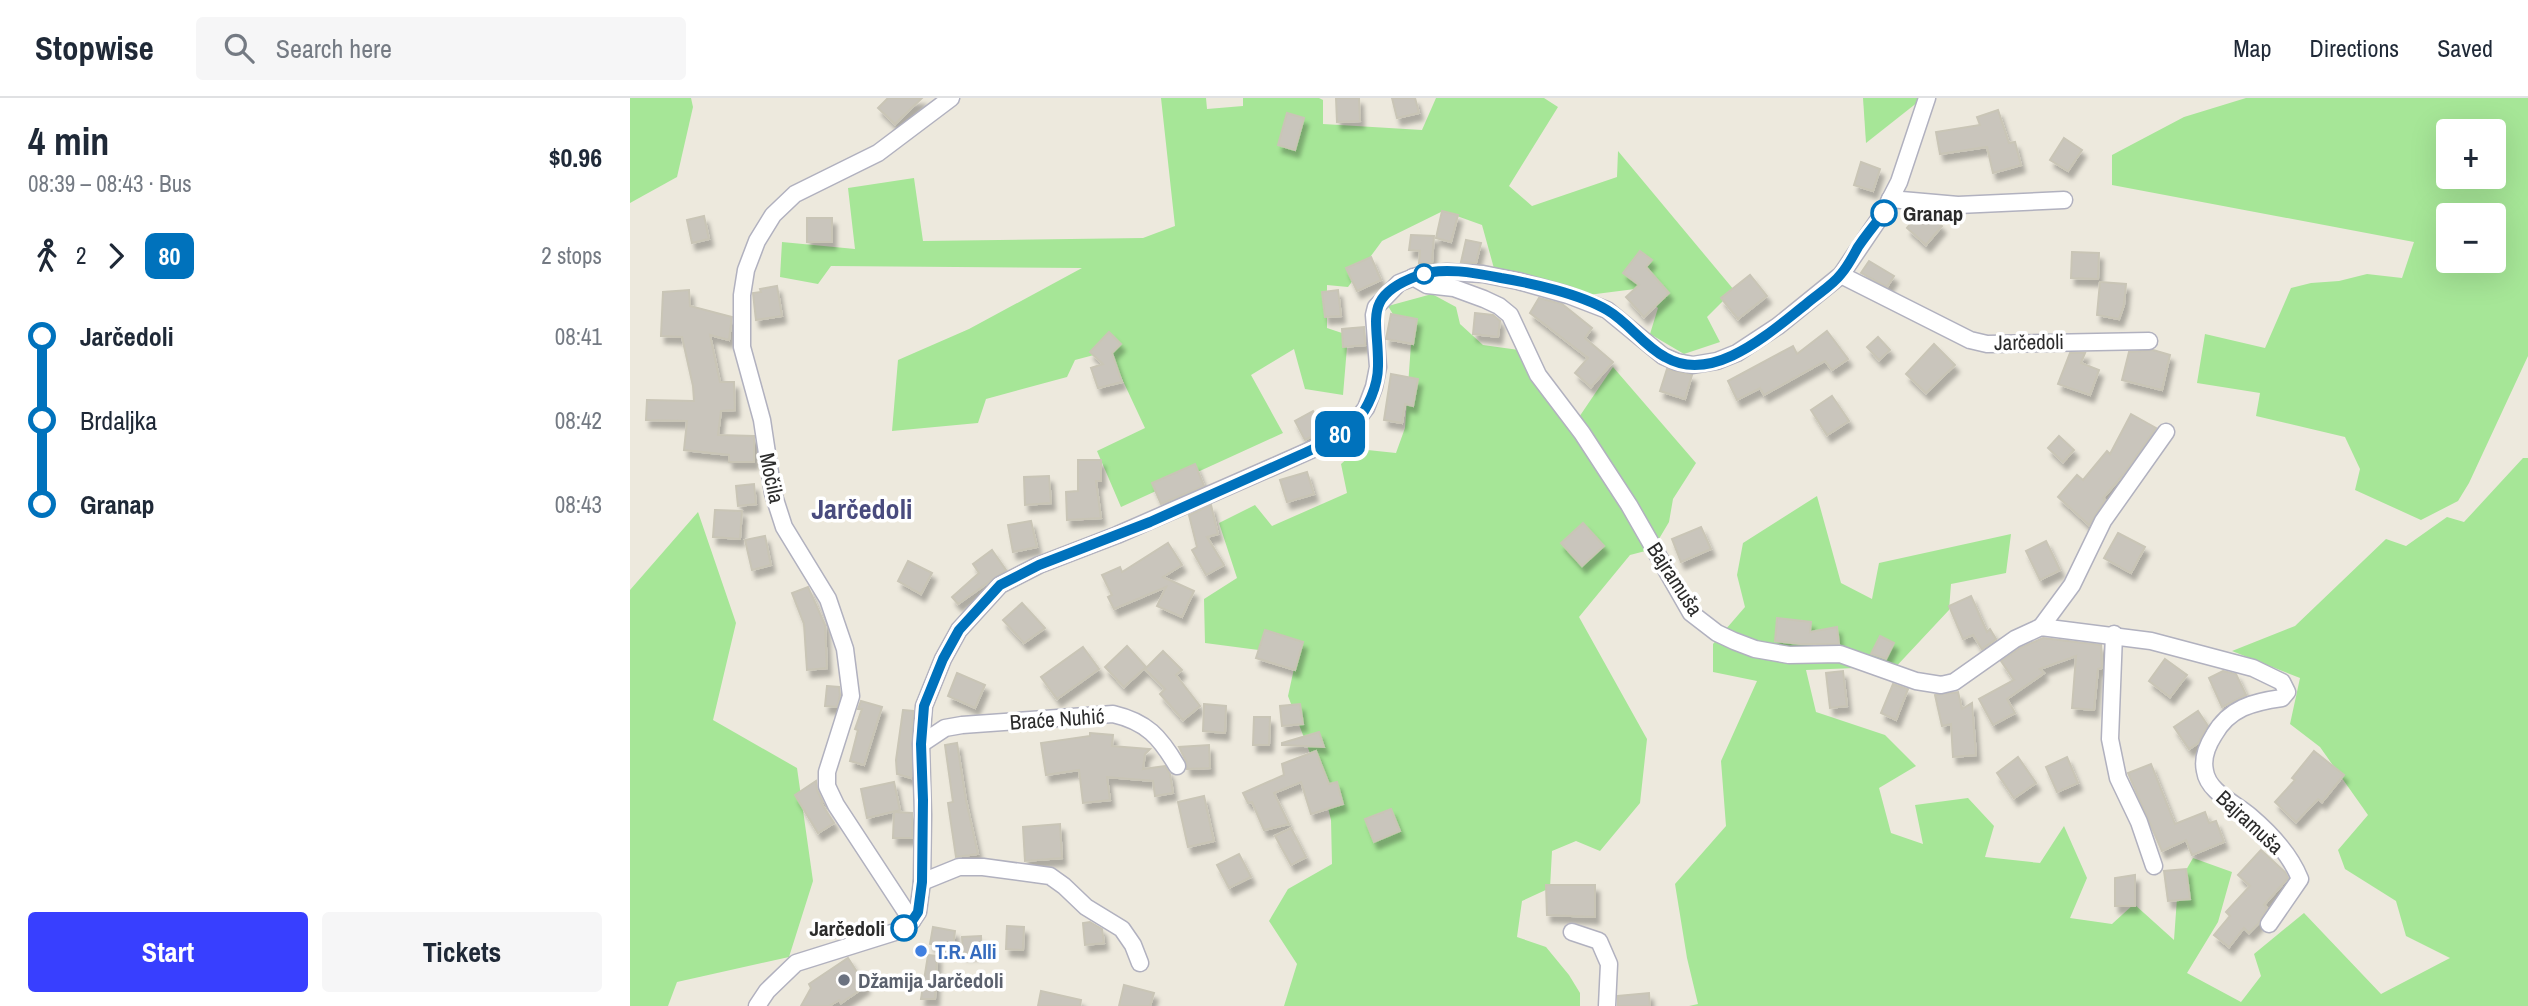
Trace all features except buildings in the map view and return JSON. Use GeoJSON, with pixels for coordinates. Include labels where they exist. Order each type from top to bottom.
{"type":"FeatureCollection","features":[{"type":"Feature","properties":{"kind":"street","name":"Močila"},"geometry":{"type":"LineString","coordinates":[[912,921],[836,805],[827,786],[827,772],[851,696],[845,649],[828,599],[784,527],[773,493],[762,420],[742,347],[741,295],[746,270],[757,241],[774,215],[795,194],[878,153],[951,98]]}},
{"type":"Feature","properties":{"kind":"street"},"geometry":{"type":"LineString","coordinates":[[757,1006],[767,991],[796,963],[895,932],[912,921],[918,912],[922,882],[921,744],[924,706],[943,659],[959,630],[1000,585],[1039,565],[1117,535],[1322,445],[1353,425],[1366,408],[1378,367],[1374,315],[1376,307],[1399,283],[1422,274],[1483,274],[1569,295],[1607,310],[1664,356],[1677,362],[1693,365],[1717,361],[1737,353],[1778,327],[1841,275],[1884,213],[1899,182],[1927,98]]}},
{"type":"Feature","properties":{"kind":"street"},"geometry":{"type":"LineString","coordinates":[[1890,199],[1958,205],[2064,200]]}},
{"type":"Feature","properties":{"kind":"street","name":"Jarčedoli"},"geometry":{"type":"LineString","coordinates":[[1841,275],[1970,341],[1987,344],[2149,341]]}},
{"type":"Feature","properties":{"kind":"street","name":"Bajramuša"},"geometry":{"type":"LineString","coordinates":[[1413,277],[1427,285],[1454,288],[1484,299],[1510,315],[1538,375],[1582,433],[1629,505],[1692,613],[1717,632],[1755,649],[1789,655],[1840,654],[1916,681],[1941,685],[1954,682],[2015,639],[2041,627],[2073,584],[2103,521],[2166,432]]}},
{"type":"Feature","properties":{"kind":"street","name":"Bajramuša"},"geometry":{"type":"LineString","coordinates":[[2041,627],[2151,641],[2253,668],[2282,682],[2286,687],[2287,692],[2282,698],[2249,704],[2235,710],[2219,725],[2205,755],[2205,773],[2214,789],[2276,840],[2300,879],[2269,924]]}},
{"type":"Feature","properties":{"kind":"street"},"geometry":{"type":"LineString","coordinates":[[2114,635],[2110,739],[2119,778],[2139,822],[2154,866]]}},
{"type":"Feature","properties":{"kind":"street","name":"Braće Nuhić"},"geometry":{"type":"LineString","coordinates":[[921,744],[945,728],[962,725],[1113,714],[1134,719],[1161,740],[1177,766]]}},
{"type":"Feature","properties":{"kind":"street"},"geometry":{"type":"LineString","coordinates":[[922,882],[959,867],[983,867],[1050,876],[1086,907],[1122,929],[1133,945],[1140,963]]}},
{"type":"Feature","properties":{"kind":"street"},"geometry":{"type":"LineString","coordinates":[[1572,932],[1599,941],[1609,964],[1607,1006]]}},
{"type":"Feature","properties":{"kind":"green space"},"geometry":{"type":"Polygon","coordinates":[[[630,98],[691,98],[693,107],[677,177],[630,203],[630,98]]]}},
{"type":"Feature","properties":{"kind":"green space"},"geometry":{"type":"Polygon","coordinates":[[[1161,98],[1206,98],[1207,109],[1243,106],[1243,98],[1319,98],[1323,100],[1323,124],[1422,130],[1436,98],[1544,98],[1558,107],[1509,186],[1532,206],[1617,177],[1618,151],[1734,290],[1707,317],[1720,342],[1684,354],[1650,334],[1658,308],[1635,289],[1588,295],[1495,272],[1482,225],[1443,211],[1382,241],[1348,287],[1327,285],[1327,328],[1348,335],[1343,395],[1305,389],[1294,349],[1251,375],[1283,433],[1121,507],[1097,451],[1145,428],[1109,351],[1075,360],[1067,377],[986,399],[978,423],[892,431],[898,360],[969,329],[1082,268],[831,266],[818,284],[780,277],[782,242],[855,249],[848,188],[914,178],[923,241],[1143,238],[1175,226],[1161,98]]]}},
{"type":"Feature","properties":{"kind":"green space"},"geometry":{"type":"Polygon","coordinates":[[[1863,98],[1923,98],[1866,143],[1863,98]]]}},
{"type":"Feature","properties":{"kind":"green space"},"geometry":{"type":"Polygon","coordinates":[[[2246,98],[2528,98],[2528,356],[2458,501],[2421,520],[2355,490],[2360,469],[2345,437],[2256,416],[2260,393],[2197,383],[2205,334],[2265,348],[2291,288],[2367,274],[2402,278],[2414,242],[2112,185],[2112,155],[2184,117],[2246,98]]]}},
{"type":"Feature","properties":{"kind":"green space"},"geometry":{"type":"Polygon","coordinates":[[[1432,294],[1456,307],[1460,324],[1483,345],[1533,352],[1573,426],[1613,367],[1696,463],[1673,499],[1669,522],[1653,549],[1630,555],[1579,617],[1647,739],[1640,803],[1600,851],[1576,841],[1552,851],[1550,888],[1522,901],[1517,937],[1546,947],[1580,993],[1580,1006],[1284,1006],[1297,964],[1269,921],[1288,889],[1332,864],[1331,820],[1323,787],[1288,696],[1297,655],[1205,643],[1204,599],[1237,578],[1219,523],[1255,505],[1272,526],[1347,493],[1341,464],[1358,449],[1396,453],[1405,428],[1411,344],[1388,306],[1432,294]]]}},
{"type":"Feature","properties":{"kind":"green space"},"geometry":{"type":"Polygon","coordinates":[[[2523,458],[2528,458],[2528,1006],[1689,1006],[1698,1004],[1687,958],[1675,884],[1726,826],[1721,761],[1757,681],[1713,672],[1713,644],[1745,607],[1737,575],[1743,543],[1817,496],[1841,583],[1872,599],[1879,563],[2011,534],[2006,573],[1951,584],[1949,610],[1891,672],[1855,668],[1806,670],[1816,712],[1885,735],[1916,766],[1879,788],[1891,833],[1923,844],[1915,805],[1968,798],[1994,826],[1985,857],[2040,863],[2064,826],[2087,878],[2070,918],[2112,924],[2134,904],[2174,940],[2178,884],[2193,858],[2232,872],[2218,922],[2187,973],[2241,1002],[2261,976],[2254,954],[2304,913],[2381,994],[2450,958],[2406,936],[2396,901],[2345,869],[2338,850],[2368,815],[2320,747],[2290,724],[2300,678],[2232,651],[2295,626],[2386,539],[2406,546],[2447,517],[2464,522],[2523,458]]]}},
{"type":"Feature","properties":{"kind":"green space"},"geometry":{"type":"Polygon","coordinates":[[[698,512],[736,623],[713,720],[797,768],[813,881],[789,957],[677,982],[668,1006],[630,1006],[630,590],[698,512]]]}},
{"type":"Feature","properties":{"kind":"bus line","name":"80"},"geometry":{"type":"LineString","coordinates":[[904,928],[918,912],[922,882],[921,744],[924,706],[932,682],[959,630],[1000,585],[1039,565],[1150,522],[1300,455],[1322,445],[1353,425],[1366,408],[1378,367],[1374,315],[1376,307],[1399,283],[1422,274],[1483,274],[1569,295],[1607,310],[1664,356],[1693,365],[1717,361],[1737,353],[1778,327],[1841,275],[1884,213]]}},
{"type":"Feature","properties":{"kind":"place","name":"Granap"},"geometry":{"type":"Point","coordinates":[1884,213]}},
{"type":"Feature","properties":{"kind":"place","name":"Jarčedoli"},"geometry":{"type":"Point","coordinates":[904,928]}},
{"type":"Feature","properties":{"kind":"place","name":"T.R. Alli"},"geometry":{"type":"Point","coordinates":[921,951]}},
{"type":"Feature","properties":{"kind":"place","name":"Džamija Jarčedoli"},"geometry":{"type":"Point","coordinates":[844,980]}},
{"type":"Feature","properties":{"kind":"district","name":"Jarčedoli"},"geometry":{"type":"Point","coordinates":[862,509]}}]}
